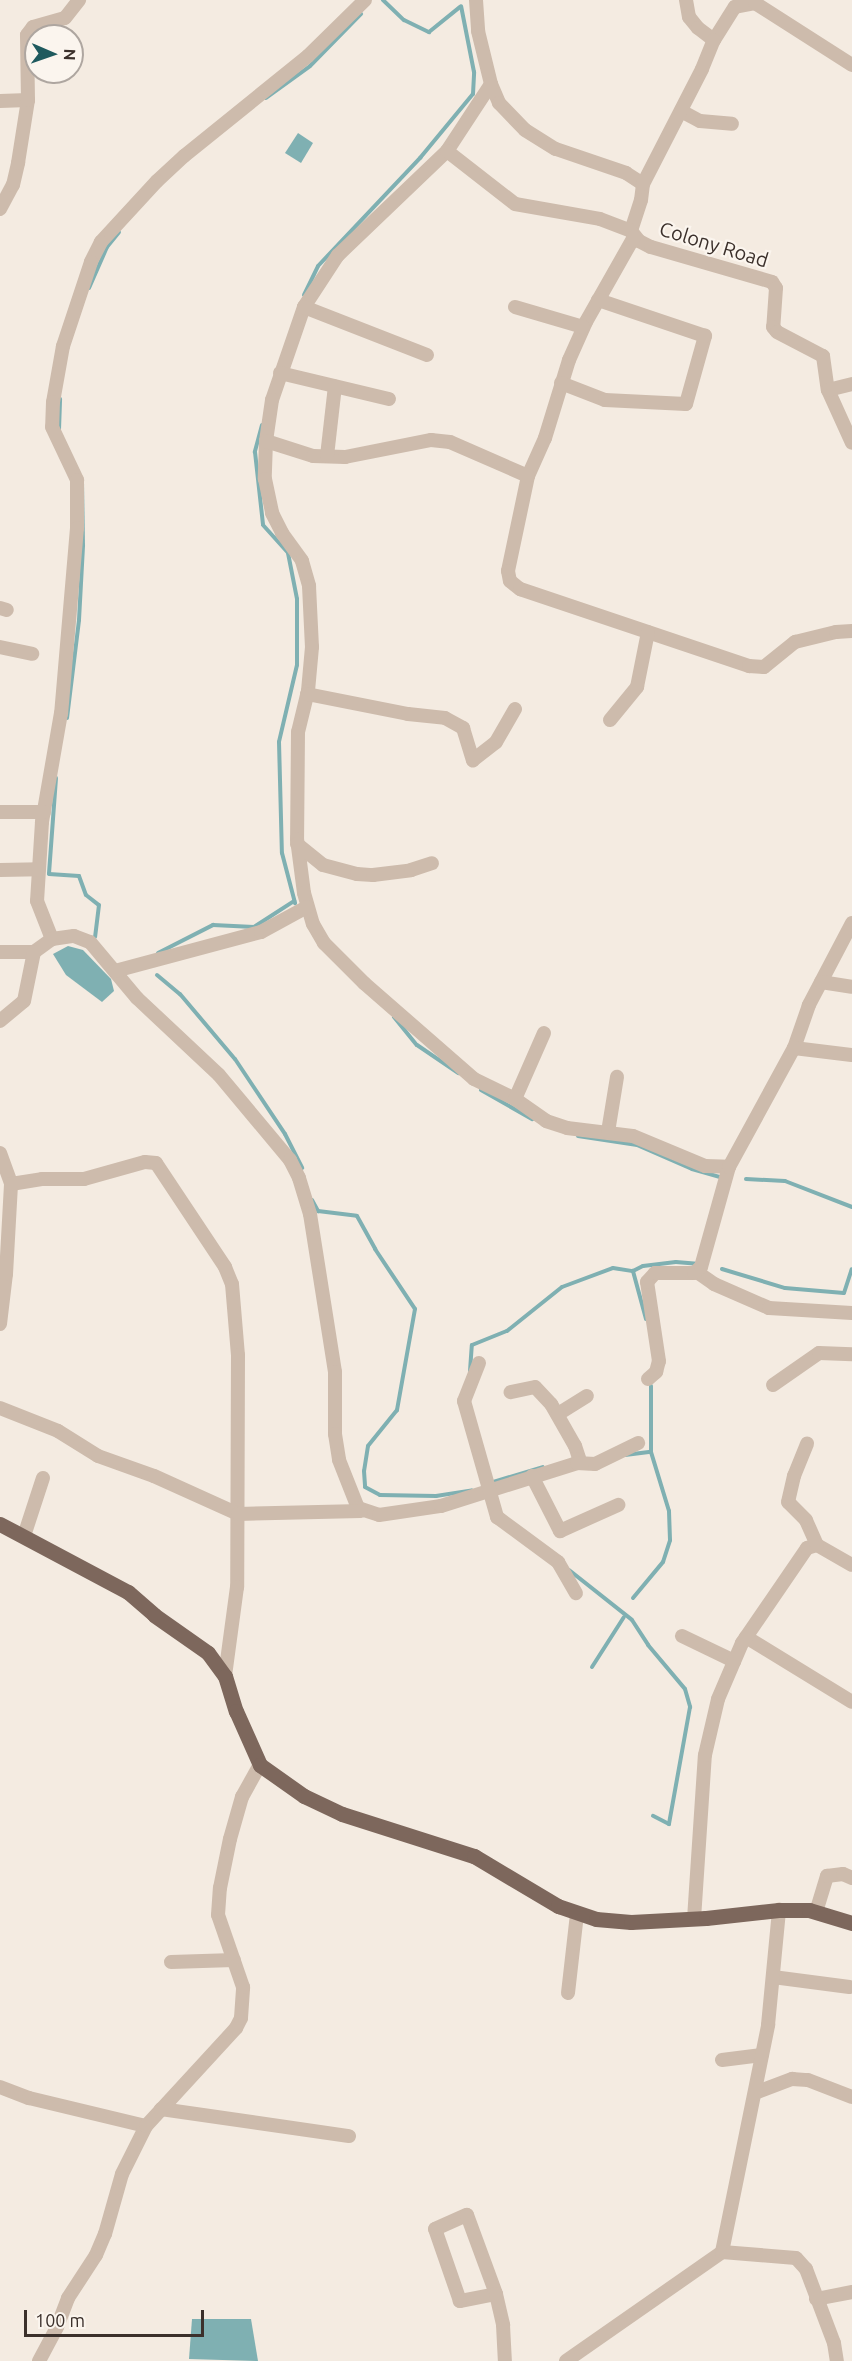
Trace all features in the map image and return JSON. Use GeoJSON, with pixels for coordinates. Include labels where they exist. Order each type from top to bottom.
{"type":"FeatureCollection","features":[{"type":"Feature","properties":{"kind":"main road"},"geometry":{"type":"LineString","coordinates":[[0,1524],[128,1592],[154,1615],[207,1653],[225,1676],[236,1711],[260,1765],[304,1796],[342,1814],[474,1856],[525,1888],[577,1914],[615,1922],[694,1919],[779,1910],[816,1912],[852,1923]]}},
{"type":"Feature","properties":{"kind":"street"},"geometry":{"type":"LineString","coordinates":[[0,209],[13,185],[28,100],[27,35],[33,27],[66,18],[79,0]]}},
{"type":"Feature","properties":{"kind":"street"},"geometry":{"type":"LineString","coordinates":[[52,939],[38,901],[39,869],[44,812],[61,713],[77,528],[77,480],[52,427],[53,402],[63,346],[91,262],[101,242],[157,181],[184,156],[308,56],[365,0]]}},
{"type":"Feature","properties":{"kind":"street"},"geometry":{"type":"LineString","coordinates":[[476,0],[478,31],[491,84],[499,103],[525,130],[581,159],[626,173],[643,184]]}},
{"type":"Feature","properties":{"kind":"street"},"geometry":{"type":"LineString","coordinates":[[686,0],[689,17],[698,28],[714,40]]}},
{"type":"Feature","properties":{"kind":"street"},"geometry":{"type":"LineString","coordinates":[[765,3],[852,66]]}},
{"type":"Feature","properties":{"kind":"street","name":"Colony Road"},"geometry":{"type":"LineString","coordinates":[[765,3],[735,7],[714,40],[681,111],[643,184],[642,200],[633,234],[651,247],[772,282],[776,288],[773,327],[777,333],[823,356],[828,390],[852,443]]}},
{"type":"Feature","properties":{"kind":"street"},"geometry":{"type":"LineString","coordinates":[[491,84],[447,151],[338,255],[304,307],[272,400],[266,441],[265,479],[272,513],[282,533],[302,561],[309,586],[312,647],[307,694],[298,732],[297,844],[307,907],[324,943],[364,983],[474,1079],[515,1099],[546,1121],[556,1125],[577,1130],[633,1136],[705,1166],[729,1167]]}},
{"type":"Feature","properties":{"kind":"street"},"geometry":{"type":"LineString","coordinates":[[0,101],[28,100]]}},
{"type":"Feature","properties":{"kind":"street"},"geometry":{"type":"LineString","coordinates":[[681,111],[700,121],[732,124]]}},
{"type":"Feature","properties":{"kind":"street"},"geometry":{"type":"LineString","coordinates":[[447,151],[515,204],[600,219],[633,234],[584,327],[561,383],[545,438],[528,476],[508,571],[510,581],[520,589],[749,666],[764,667],[795,642],[836,632],[852,631]]}},
{"type":"Feature","properties":{"kind":"street"},"geometry":{"type":"LineString","coordinates":[[561,383],[604,400],[686,404],[705,336],[598,300]]}},
{"type":"Feature","properties":{"kind":"street"},"geometry":{"type":"LineString","coordinates":[[304,307],[427,355]]}},
{"type":"Feature","properties":{"kind":"street"},"geometry":{"type":"LineString","coordinates":[[515,307],[584,327]]}},
{"type":"Feature","properties":{"kind":"street"},"geometry":{"type":"LineString","coordinates":[[280,374],[389,399]]}},
{"type":"Feature","properties":{"kind":"street"},"geometry":{"type":"LineString","coordinates":[[828,390],[852,384]]}},
{"type":"Feature","properties":{"kind":"street"},"geometry":{"type":"LineString","coordinates":[[327,456],[334,386]]}},
{"type":"Feature","properties":{"kind":"street"},"geometry":{"type":"LineString","coordinates":[[266,441],[313,456],[345,457],[431,440],[450,442],[528,476]]}},
{"type":"Feature","properties":{"kind":"street"},"geometry":{"type":"LineString","coordinates":[[610,720],[637,687],[648,632]]}},
{"type":"Feature","properties":{"kind":"street"},"geometry":{"type":"LineString","coordinates":[[0,646],[32,654]]}},
{"type":"Feature","properties":{"kind":"street"},"geometry":{"type":"LineString","coordinates":[[307,694],[446,718],[463,728],[473,760],[496,742],[515,709]]}},
{"type":"Feature","properties":{"kind":"street"},"geometry":{"type":"LineString","coordinates":[[0,812],[44,812]]}},
{"type":"Feature","properties":{"kind":"street"},"geometry":{"type":"LineString","coordinates":[[297,844],[323,865],[357,874],[373,875],[411,870],[432,863]]}},
{"type":"Feature","properties":{"kind":"street"},"geometry":{"type":"LineString","coordinates":[[0,870],[39,869]]}},
{"type":"Feature","properties":{"kind":"street"},"geometry":{"type":"LineString","coordinates":[[115,971],[261,932],[307,907]]}},
{"type":"Feature","properties":{"kind":"street"},"geometry":{"type":"LineString","coordinates":[[697,1272],[701,1267],[729,1167],[794,1048],[809,1005],[852,922]]}},
{"type":"Feature","properties":{"kind":"street"},"geometry":{"type":"LineString","coordinates":[[0,952],[34,952],[52,939],[74,936],[90,942],[144,1005],[219,1075],[290,1160],[299,1178],[310,1214],[330,1334],[335,1372],[335,1434],[339,1460],[355,1504],[361,1511]]}},
{"type":"Feature","properties":{"kind":"street"},"geometry":{"type":"LineString","coordinates":[[0,1021],[24,1001],[34,952]]}},
{"type":"Feature","properties":{"kind":"street"},"geometry":{"type":"LineString","coordinates":[[821,982],[852,987]]}},
{"type":"Feature","properties":{"kind":"street"},"geometry":{"type":"LineString","coordinates":[[515,1099],[544,1033]]}},
{"type":"Feature","properties":{"kind":"street"},"geometry":{"type":"LineString","coordinates":[[794,1048],[852,1054]]}},
{"type":"Feature","properties":{"kind":"street"},"geometry":{"type":"LineString","coordinates":[[608,1132],[617,1077]]}},
{"type":"Feature","properties":{"kind":"street"},"geometry":{"type":"LineString","coordinates":[[0,1153],[11,1184],[6,1274],[0,1324]]}},
{"type":"Feature","properties":{"kind":"street"},"geometry":{"type":"LineString","coordinates":[[11,1184],[42,1179],[84,1179],[152,1161],[160,1166],[225,1267],[232,1284],[238,1355],[237,1587],[225,1676]]}},
{"type":"Feature","properties":{"kind":"street"},"geometry":{"type":"LineString","coordinates":[[648,1379],[656,1372],[659,1361],[647,1281],[655,1273],[697,1272],[714,1284],[769,1308],[852,1313]]}},
{"type":"Feature","properties":{"kind":"street"},"geometry":{"type":"LineString","coordinates":[[773,1385],[819,1353],[852,1354]]}},
{"type":"Feature","properties":{"kind":"street"},"geometry":{"type":"LineString","coordinates":[[479,1363],[464,1401],[488,1492],[497,1517],[558,1562],[576,1593]]}},
{"type":"Feature","properties":{"kind":"street"},"geometry":{"type":"LineString","coordinates":[[511,1392],[535,1388],[558,1414],[578,1454],[577,1463]]}},
{"type":"Feature","properties":{"kind":"street"},"geometry":{"type":"LineString","coordinates":[[558,1414],[587,1396]]}},
{"type":"Feature","properties":{"kind":"street"},"geometry":{"type":"LineString","coordinates":[[0,1408],[58,1431],[98,1456],[154,1476],[238,1514],[361,1511],[379,1515],[396,1514],[441,1506],[577,1463],[595,1464],[638,1443]]}},
{"type":"Feature","properties":{"kind":"street"},"geometry":{"type":"LineString","coordinates":[[807,1444],[794,1476],[788,1502],[806,1520],[812,1529],[817,1545],[852,1565]]}},
{"type":"Feature","properties":{"kind":"street"},"geometry":{"type":"LineString","coordinates":[[532,1476],[560,1531],[618,1505]]}},
{"type":"Feature","properties":{"kind":"street"},"geometry":{"type":"LineString","coordinates":[[24,1536],[43,1478]]}},
{"type":"Feature","properties":{"kind":"street"},"geometry":{"type":"LineString","coordinates":[[694,1919],[705,1755],[718,1699],[746,1637],[807,1548],[817,1545]]}},
{"type":"Feature","properties":{"kind":"street"},"geometry":{"type":"LineString","coordinates":[[681,1636],[734,1662]]}},
{"type":"Feature","properties":{"kind":"street"},"geometry":{"type":"LineString","coordinates":[[746,1637],[852,1702]]}},
{"type":"Feature","properties":{"kind":"street"},"geometry":{"type":"LineString","coordinates":[[39,2361],[57,2327],[68,2298],[96,2255],[105,2234],[122,2174],[146,2126],[236,2028],[241,2018],[243,1987],[218,1915],[220,1888],[242,1797],[260,1765]]}},
{"type":"Feature","properties":{"kind":"street"},"geometry":{"type":"LineString","coordinates":[[816,1912],[827,1876],[843,1874],[852,1878]]}},
{"type":"Feature","properties":{"kind":"street"},"geometry":{"type":"LineString","coordinates":[[722,2252],[762,2055],[773,1977],[779,1910]]}},
{"type":"Feature","properties":{"kind":"street"},"geometry":{"type":"LineString","coordinates":[[568,1993],[577,1914]]}},
{"type":"Feature","properties":{"kind":"street"},"geometry":{"type":"LineString","coordinates":[[171,1962],[234,1960]]}},
{"type":"Feature","properties":{"kind":"street"},"geometry":{"type":"LineString","coordinates":[[773,1977],[849,1988]]}},
{"type":"Feature","properties":{"kind":"street"},"geometry":{"type":"LineString","coordinates":[[722,2060],[762,2055]]}},
{"type":"Feature","properties":{"kind":"street"},"geometry":{"type":"LineString","coordinates":[[755,2093],[792,2079],[808,2080],[852,2097]]}},
{"type":"Feature","properties":{"kind":"street"},"geometry":{"type":"LineString","coordinates":[[0,2087],[29,2098],[146,2126]]}},
{"type":"Feature","properties":{"kind":"street"},"geometry":{"type":"LineString","coordinates":[[161,2109],[349,2136]]}},
{"type":"Feature","properties":{"kind":"street"},"geometry":{"type":"LineString","coordinates":[[496,2294],[460,2301],[435,2229],[467,2215],[496,2294],[503,2325],[505,2361]]}},
{"type":"Feature","properties":{"kind":"street"},"geometry":{"type":"LineString","coordinates":[[566,2361],[722,2252],[796,2258],[806,2269],[834,2343],[837,2361]]}},
{"type":"Feature","properties":{"kind":"street"},"geometry":{"type":"LineString","coordinates":[[816,2299],[852,2292]]}},
{"type":"Feature","properties":{"kind":"water"},"geometry":{"type":"Polygon","coordinates":[[[298,133],[313,143],[301,163],[285,153],[298,133]]]}},
{"type":"Feature","properties":{"kind":"water"},"geometry":{"type":"Polygon","coordinates":[[[68,946],[83,950],[111,979],[114,991],[102,1002],[66,975],[53,954],[68,946]]]}},
{"type":"Feature","properties":{"kind":"water"},"geometry":{"type":"Polygon","coordinates":[[[192,2319],[251,2319],[258,2361],[189,2359],[192,2319]]]}},
{"type":"Feature","properties":{"kind":"waterway"},"geometry":{"type":"LineString","coordinates":[[383,0],[404,20],[429,32],[460,7]]}},
{"type":"Feature","properties":{"kind":"waterway"},"geometry":{"type":"LineString","coordinates":[[304,295],[318,266],[420,158],[473,94],[474,72],[461,6]]}},
{"type":"Feature","properties":{"kind":"waterway"},"geometry":{"type":"LineString","coordinates":[[266,98],[310,66],[361,14]]}},
{"type":"Feature","properties":{"kind":"waterway"},"geometry":{"type":"LineString","coordinates":[[89,288],[107,247],[119,232]]}},
{"type":"Feature","properties":{"kind":"waterway"},"geometry":{"type":"LineString","coordinates":[[59,430],[60,399]]}},
{"type":"Feature","properties":{"kind":"waterway"},"geometry":{"type":"LineString","coordinates":[[262,425],[255,452],[263,525],[288,553],[297,599],[297,665],[279,742],[282,853],[295,903]]}},
{"type":"Feature","properties":{"kind":"waterway"},"geometry":{"type":"LineString","coordinates":[[67,718],[79,620],[83,545],[82,484]]}},
{"type":"Feature","properties":{"kind":"waterway"},"geometry":{"type":"LineString","coordinates":[[56,778],[49,874],[79,876],[86,895],[99,905],[95,937]]}},
{"type":"Feature","properties":{"kind":"waterway"},"geometry":{"type":"LineString","coordinates":[[158,953],[213,925],[254,927],[294,901]]}},
{"type":"Feature","properties":{"kind":"waterway"},"geometry":{"type":"LineString","coordinates":[[157,975],[180,994],[235,1059],[285,1134],[302,1168]]}},
{"type":"Feature","properties":{"kind":"waterway"},"geometry":{"type":"LineString","coordinates":[[394,1017],[417,1045],[458,1073]]}},
{"type":"Feature","properties":{"kind":"waterway"},"geometry":{"type":"LineString","coordinates":[[481,1090],[532,1119]]}},
{"type":"Feature","properties":{"kind":"waterway"},"geometry":{"type":"LineString","coordinates":[[578,1136],[637,1145],[692,1169],[723,1178]]}},
{"type":"Feature","properties":{"kind":"waterway"},"geometry":{"type":"LineString","coordinates":[[746,1179],[785,1181],[852,1207]]}},
{"type":"Feature","properties":{"kind":"waterway"},"geometry":{"type":"LineString","coordinates":[[312,1200],[318,1211],[357,1216],[375,1249],[415,1309],[397,1410],[368,1446],[364,1471],[365,1487],[380,1495],[436,1496],[472,1490]]}},
{"type":"Feature","properties":{"kind":"waterway"},"geometry":{"type":"LineString","coordinates":[[646,1319],[633,1271],[643,1266],[676,1262],[700,1264]]}},
{"type":"Feature","properties":{"kind":"waterway"},"geometry":{"type":"LineString","coordinates":[[470,1371],[472,1345],[507,1331],[562,1287],[613,1268],[633,1271]]}},
{"type":"Feature","properties":{"kind":"waterway"},"geometry":{"type":"LineString","coordinates":[[722,1269],[785,1288],[844,1293],[852,1269]]}},
{"type":"Feature","properties":{"kind":"waterway"},"geometry":{"type":"LineString","coordinates":[[633,1598],[663,1562],[670,1540],[669,1511],[651,1452],[651,1386]]}},
{"type":"Feature","properties":{"kind":"waterway"},"geometry":{"type":"LineString","coordinates":[[625,1455],[651,1452]]}},
{"type":"Feature","properties":{"kind":"waterway"},"geometry":{"type":"LineString","coordinates":[[490,1483],[543,1467]]}},
{"type":"Feature","properties":{"kind":"waterway"},"geometry":{"type":"LineString","coordinates":[[569,1570],[632,1620],[648,1645],[685,1689],[690,1707],[669,1824],[653,1816]]}},
{"type":"Feature","properties":{"kind":"waterway"},"geometry":{"type":"LineString","coordinates":[[592,1667],[624,1617]]}}]}
